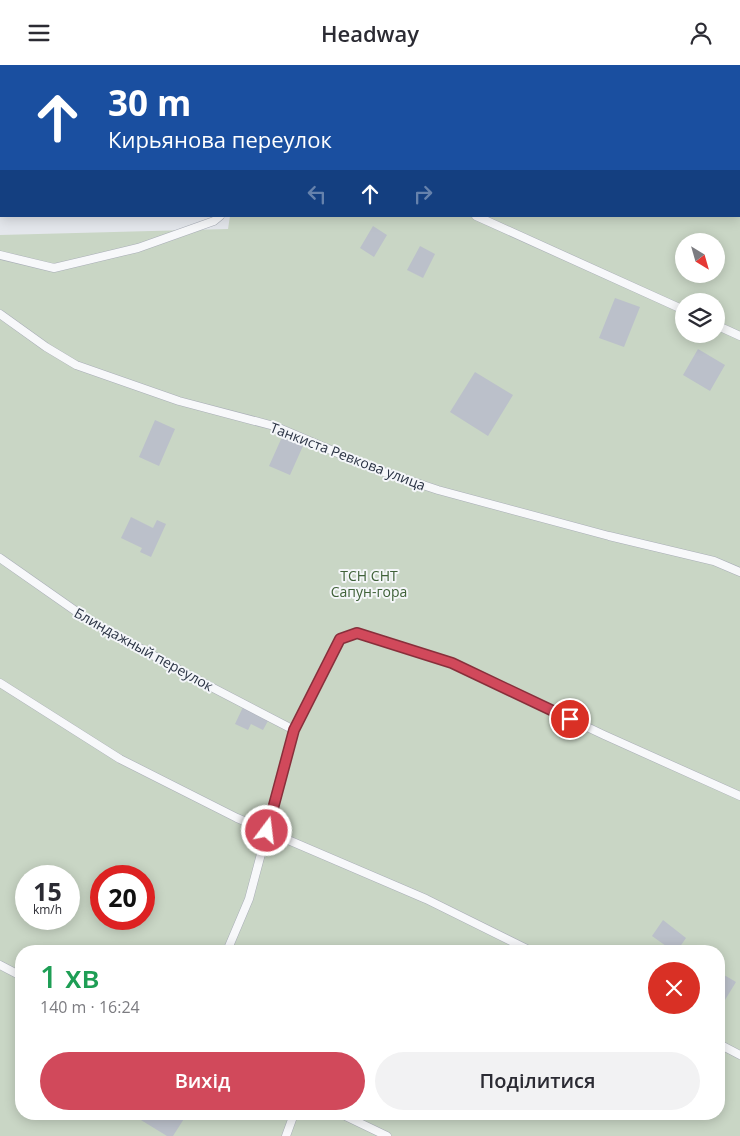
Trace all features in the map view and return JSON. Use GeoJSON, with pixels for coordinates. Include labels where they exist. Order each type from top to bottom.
{"type":"FeatureCollection","features":[{"type":"Feature","properties":{"kind":"lane"},"geometry":{"type":"LineString","coordinates":[[0,255],[54,268],[138,248],[214,221],[219,217]]}},
{"type":"Feature","properties":{"kind":"lane"},"geometry":{"type":"LineString","coordinates":[[478,217],[675,306]]}},
{"type":"Feature","properties":{"kind":"lane","name":"Танкиста Ревкова улица"},"geometry":{"type":"LineString","coordinates":[[0,315],[76,365],[179,401],[274,427],[378,470],[438,490],[609,536],[714,561],[740,572]]}},
{"type":"Feature","properties":{"kind":"lane"},"geometry":{"type":"LineString","coordinates":[[725,329],[740,336]]}},
{"type":"Feature","properties":{"kind":"lane","name":"Блиндажный переулок"},"geometry":{"type":"LineString","coordinates":[[0,558],[87,619],[294,730]]}},
{"type":"Feature","properties":{"kind":"lane"},"geometry":{"type":"LineString","coordinates":[[230,945],[249,899],[294,730],[340,639],[357,633],[452,663],[604,735],[740,796]]}},
{"type":"Feature","properties":{"kind":"lane"},"geometry":{"type":"LineString","coordinates":[[0,683],[120,759],[237,818],[426,899],[519,945]]}},
{"type":"Feature","properties":{"kind":"lane"},"geometry":{"type":"LineString","coordinates":[[0,965],[15,973]]}},
{"type":"Feature","properties":{"kind":"lane"},"geometry":{"type":"LineString","coordinates":[[725,1047],[740,1055]]}},
{"type":"Feature","properties":{"kind":"lane"},"geometry":{"type":"LineString","coordinates":[[286,1136],[292,1120]]}},
{"type":"Feature","properties":{"kind":"lane"},"geometry":{"type":"LineString","coordinates":[[354,1120],[387,1136]]}},
{"type":"Feature","properties":{"kind":"green space","name":"ТСН СНТ Сапун-гора"},"geometry":{"type":"Polygon","coordinates":[[[230,217],[740,217],[740,1136],[0,1136],[0,235],[228,229],[230,217]]]}},
{"type":"Feature","properties":{"kind":"building"},"geometry":{"type":"Polygon","coordinates":[[[373,226],[387,235],[374,257],[360,248],[373,226]]]}},
{"type":"Feature","properties":{"kind":"building"},"geometry":{"type":"Polygon","coordinates":[[[420,246],[435,254],[423,278],[407,270],[420,246]]]}},
{"type":"Feature","properties":{"kind":"building"},"geometry":{"type":"Polygon","coordinates":[[[615,298],[640,307],[624,347],[599,338],[615,298]]]}},
{"type":"Feature","properties":{"kind":"building"},"geometry":{"type":"Polygon","coordinates":[[[698,349],[725,365],[710,391],[683,375],[698,349]]]}},
{"type":"Feature","properties":{"kind":"building"},"geometry":{"type":"Polygon","coordinates":[[[475,372],[513,395],[488,436],[450,412],[475,372]]]}},
{"type":"Feature","properties":{"kind":"building"},"geometry":{"type":"Polygon","coordinates":[[[155,420],[175,429],[159,466],[139,457],[155,420]]]}},
{"type":"Feature","properties":{"kind":"building"},"geometry":{"type":"Polygon","coordinates":[[[282,437],[303,446],[290,475],[269,466],[282,437]]]}},
{"type":"Feature","properties":{"kind":"building"},"geometry":{"type":"Polygon","coordinates":[[[131,517],[153,528],[157,520],[166,524],[151,557],[140,552],[142,548],[121,538],[131,517]]]}},
{"type":"Feature","properties":{"kind":"building"},"geometry":{"type":"Polygon","coordinates":[[[243,707],[269,719],[263,730],[251,724],[248,730],[235,724],[243,707]]]}},
{"type":"Feature","properties":{"kind":"building"},"geometry":{"type":"Polygon","coordinates":[[[663,920],[686,938],[681,945],[665,945],[652,936],[663,920]]]}},
{"type":"Feature","properties":{"kind":"building"},"geometry":{"type":"Polygon","coordinates":[[[725,976],[736,982],[725,1000],[725,976]]]}},
{"type":"Feature","properties":{"kind":"building"},"geometry":{"type":"Polygon","coordinates":[[[141,1120],[183,1120],[173,1136],[167,1136],[141,1120]]]}},
{"type":"Feature","properties":{"kind":"route"},"geometry":{"type":"LineString","coordinates":[[267,831],[294,730],[340,639],[357,633],[452,663],[570,719]]}}]}
